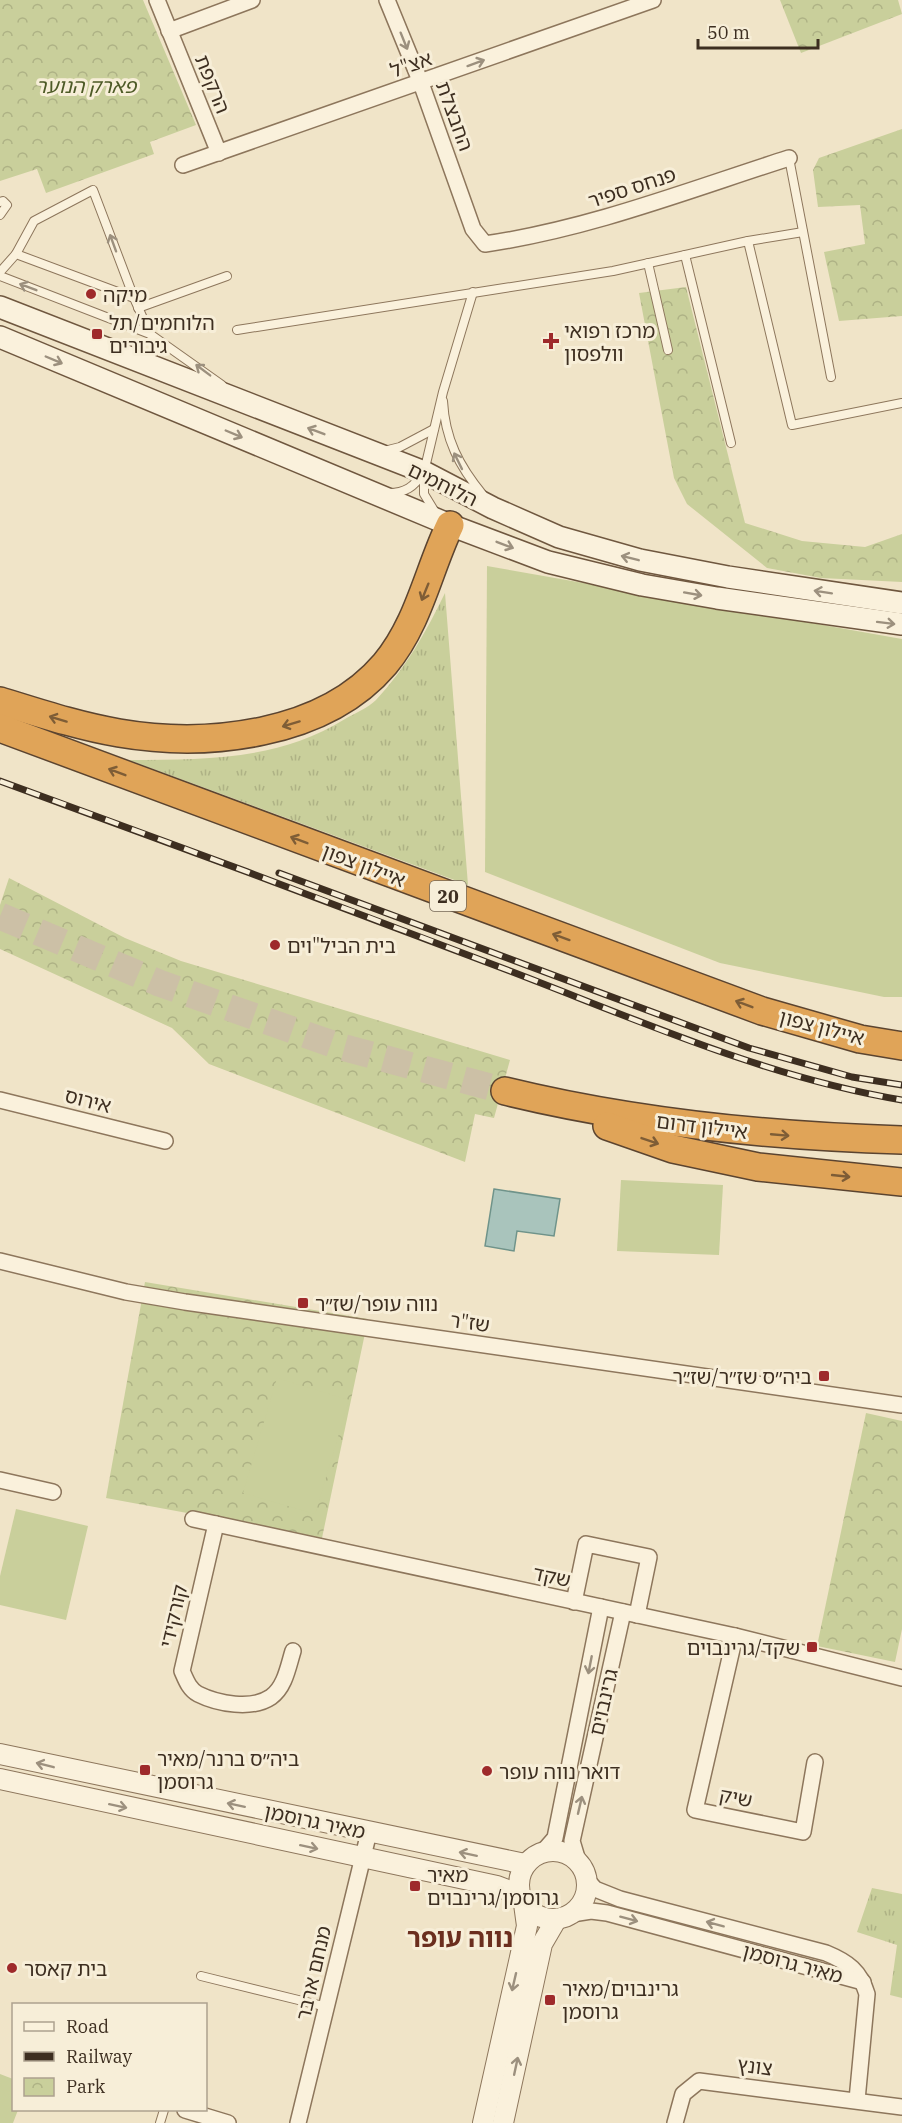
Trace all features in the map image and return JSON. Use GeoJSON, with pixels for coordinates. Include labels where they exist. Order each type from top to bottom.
{"type":"FeatureCollection","features":[{"type":"Feature","properties":{"kind":"highway"},"geometry":{"type":"LineString","coordinates":[[0,701],[68,722],[120,733],[167,738],[224,735],[289,726],[322,712],[349,696],[385,663],[405,635],[424,596],[450,525]]}},
{"type":"Feature","properties":{"kind":"highway","name":"איילון צפון"},"geometry":{"type":"LineString","coordinates":[[0,728],[425,888],[762,1011],[861,1039],[902,1046]]}},
{"type":"Feature","properties":{"kind":"highway","name":"איילון דרום"},"geometry":{"type":"LineString","coordinates":[[902,1140],[786,1135],[705,1128],[628,1117],[510,1092],[673,1149],[758,1167],[902,1182]]}},
{"type":"Feature","properties":{"kind":"main road","name":"הלוחמים"},"geometry":{"type":"LineString","coordinates":[[0,307],[424,472],[493,508],[559,537],[640,560],[728,577],[902,603]]}},
{"type":"Feature","properties":{"kind":"main road","name":"הלוחמים"},"geometry":{"type":"LineString","coordinates":[[0,337],[450,525],[548,562],[632,582],[793,610],[902,624]]}},
{"type":"Feature","properties":{"kind":"main road"},"geometry":{"type":"LineString","coordinates":[[450,525],[464,509],[493,508]]}},
{"type":"Feature","properties":{"kind":"street","name":"הרקפת"},"geometry":{"type":"LineString","coordinates":[[157,0],[219,153]]}},
{"type":"Feature","properties":{"kind":"street"},"geometry":{"type":"LineString","coordinates":[[169,31],[252,0]]}},
{"type":"Feature","properties":{"kind":"street","name":"החבצלת"},"geometry":{"type":"LineString","coordinates":[[387,0],[421,83],[473,229],[485,244]]}},
{"type":"Feature","properties":{"kind":"street","name":"אצ\"ל"},"geometry":{"type":"LineString","coordinates":[[183,165],[653,0]]}},
{"type":"Feature","properties":{"kind":"street","name":"פנחס ספיר"},"geometry":{"type":"LineString","coordinates":[[485,244],[533,237],[588,223],[789,158]]}},
{"type":"Feature","properties":{"kind":"street","name":"אירוס"},"geometry":{"type":"LineString","coordinates":[[0,1100],[165,1141]]}},
{"type":"Feature","properties":{"kind":"street","name":"שז\"ר"},"geometry":{"type":"LineString","coordinates":[[0,1261],[126,1292],[185,1302],[902,1405]]}},
{"type":"Feature","properties":{"kind":"street"},"geometry":{"type":"LineString","coordinates":[[0,1480],[53,1492]]}},
{"type":"Feature","properties":{"kind":"street","name":"שקד"},"geometry":{"type":"LineString","coordinates":[[193,1519],[735,1636],[902,1678]]}},
{"type":"Feature","properties":{"kind":"street","name":"קורקידי"},"geometry":{"type":"LineString","coordinates":[[216,1524],[182,1671],[187,1683],[197,1693],[228,1702],[254,1704],[271,1697],[281,1687],[293,1651]]}},
{"type":"Feature","properties":{"kind":"street","name":"גרינבוים"},"geometry":{"type":"LineString","coordinates":[[574,1602],[586,1544],[649,1557],[630,1613],[572,1841],[578,1861]]}},
{"type":"Feature","properties":{"kind":"street","name":"גרינבוים"},"geometry":{"type":"LineString","coordinates":[[542,1853],[555,1838],[602,1607]]}},
{"type":"Feature","properties":{"kind":"street","name":"שיק"},"geometry":{"type":"LineString","coordinates":[[735,1636],[695,1810],[803,1832],[815,1762]]}},
{"type":"Feature","properties":{"kind":"street","name":"מאיר גרוסמן"},"geometry":{"type":"LineString","coordinates":[[0,1754],[525,1864]]}},
{"type":"Feature","properties":{"kind":"street","name":"מאיר גרוסמן"},"geometry":{"type":"LineString","coordinates":[[0,1779],[497,1886],[522,1900]]}},
{"type":"Feature","properties":{"kind":"street","name":"מנחם ארבר"},"geometry":{"type":"LineString","coordinates":[[298,2123],[369,1832]]}},
{"type":"Feature","properties":{"kind":"street"},"geometry":{"type":"LineString","coordinates":[[483,2123],[524,1940],[526,1926],[518,1884],[525,1864],[542,1853],[561,1852],[578,1861],[587,1881],[584,1900],[564,1917],[542,1944],[503,2123]]}},
{"type":"Feature","properties":{"kind":"street","name":"מאיר גרוסמן"},"geometry":{"type":"LineString","coordinates":[[587,1881],[595,1889],[620,1899],[826,1953],[848,1963],[863,1982]]}},
{"type":"Feature","properties":{"kind":"street"},"geometry":{"type":"LineString","coordinates":[[522,1900],[538,1916],[564,1917]]}},
{"type":"Feature","properties":{"kind":"street","name":"מאיר גרוסמן"},"geometry":{"type":"LineString","coordinates":[[564,1917],[591,1911],[607,1913],[863,1982]]}},
{"type":"Feature","properties":{"kind":"street"},"geometry":{"type":"LineString","coordinates":[[857,2100],[867,1994],[863,1982]]}},
{"type":"Feature","properties":{"kind":"street","name":"צונץ"},"geometry":{"type":"LineString","coordinates":[[675,2123],[682,2094],[699,2081],[902,2107]]}},
{"type":"Feature","properties":{"kind":"street"},"geometry":{"type":"LineString","coordinates":[[191,2111],[228,2123]]}},
{"type":"Feature","properties":{"kind":"lane"},"geometry":{"type":"LineString","coordinates":[[789,158],[831,377]]}},
{"type":"Feature","properties":{"kind":"lane"},"geometry":{"type":"LineString","coordinates":[[150,334],[93,190],[34,221],[16,254],[0,274],[150,334],[250,405]]}},
{"type":"Feature","properties":{"kind":"lane"},"geometry":{"type":"LineString","coordinates":[[0,202],[3,201],[7,205],[0,215]]}},
{"type":"Feature","properties":{"kind":"lane"},"geometry":{"type":"LineString","coordinates":[[237,330],[572,278],[748,241],[803,232]]}},
{"type":"Feature","properties":{"kind":"lane"},"geometry":{"type":"LineString","coordinates":[[748,241],[792,425],[902,403]]}},
{"type":"Feature","properties":{"kind":"lane"},"geometry":{"type":"LineString","coordinates":[[16,254],[134,298]]}},
{"type":"Feature","properties":{"kind":"lane"},"geometry":{"type":"LineString","coordinates":[[685,255],[731,443]]}},
{"type":"Feature","properties":{"kind":"lane"},"geometry":{"type":"LineString","coordinates":[[648,263],[668,350]]}},
{"type":"Feature","properties":{"kind":"lane"},"geometry":{"type":"LineString","coordinates":[[138,308],[227,276]]}},
{"type":"Feature","properties":{"kind":"lane"},"geometry":{"type":"LineString","coordinates":[[450,525],[426,501],[424,472],[442,392],[473,292]]}},
{"type":"Feature","properties":{"kind":"lane"},"geometry":{"type":"LineString","coordinates":[[442,392],[447,434],[453,451],[463,471],[493,508]]}},
{"type":"Feature","properties":{"kind":"lane"},"geometry":{"type":"LineString","coordinates":[[370,452],[400,447],[434,429]]}},
{"type":"Feature","properties":{"kind":"lane"},"geometry":{"type":"LineString","coordinates":[[377,493],[408,489],[416,484],[424,472]]}},
{"type":"Feature","properties":{"kind":"lane"},"geometry":{"type":"LineString","coordinates":[[201,1976],[327,2007]]}},
{"type":"Feature","properties":{"kind":"green space","name":"פארק הנוער"},"geometry":{"type":"Polygon","coordinates":[[[0,0],[143,0],[196,125],[150,142],[154,154],[46,193],[37,169],[0,181],[0,0]]]}},
{"type":"Feature","properties":{"kind":"green space"},"geometry":{"type":"Polygon","coordinates":[[[780,0],[898,0],[902,14],[801,53],[780,0]]]}},
{"type":"Feature","properties":{"kind":"green space"},"geometry":{"type":"Polygon","coordinates":[[[902,129],[902,316],[839,321],[824,252],[865,244],[860,205],[818,207],[813,170],[819,158],[902,129]]]}},
{"type":"Feature","properties":{"kind":"green space"},"geometry":{"type":"Polygon","coordinates":[[[686,287],[745,523],[802,541],[865,547],[902,534],[902,582],[821,578],[767,568],[687,504],[674,478],[639,293],[686,287]]]}},
{"type":"Feature","properties":{"kind":"green space"},"geometry":{"type":"Polygon","coordinates":[[[487,566],[902,639],[902,997],[884,997],[720,963],[485,872],[487,566]]]}},
{"type":"Feature","properties":{"kind":"green space"},"geometry":{"type":"Polygon","coordinates":[[[445,593],[468,885],[129,760],[240,755],[293,743],[319,733],[376,700],[415,649],[445,593]]]}},
{"type":"Feature","properties":{"kind":"green space"},"geometry":{"type":"Polygon","coordinates":[[[9,878],[125,938],[181,961],[510,1060],[494,1118],[475,1114],[465,1162],[209,1064],[172,1028],[0,949],[0,905],[9,878]]]}},
{"type":"Feature","properties":{"kind":"green space"},"geometry":{"type":"Polygon","coordinates":[[[621,1180],[723,1185],[719,1255],[617,1251],[621,1180]]]}},
{"type":"Feature","properties":{"kind":"green space"},"geometry":{"type":"Polygon","coordinates":[[[145,1282],[368,1319],[322,1538],[106,1498],[145,1282]]]}},
{"type":"Feature","properties":{"kind":"green space"},"geometry":{"type":"Polygon","coordinates":[[[277,1378],[349,1400],[315,1514],[243,1493],[277,1378]]]}},
{"type":"Feature","properties":{"kind":"green space"},"geometry":{"type":"Polygon","coordinates":[[[866,1413],[902,1421],[902,1629],[895,1662],[817,1646],[866,1413]]]}},
{"type":"Feature","properties":{"kind":"green space"},"geometry":{"type":"Polygon","coordinates":[[[16,1509],[88,1526],[66,1620],[0,1605],[0,1576],[16,1509]]]}},
{"type":"Feature","properties":{"kind":"green space"},"geometry":{"type":"Polygon","coordinates":[[[872,1888],[902,1894],[902,1998],[890,1995],[897,1945],[857,1932],[872,1888]]]}},
{"type":"Feature","properties":{"kind":"green space"},"geometry":{"type":"Polygon","coordinates":[[[0,2074],[12,2079],[12,2111],[18,2111],[13,2123],[0,2123],[0,2074]]]}},
{"type":"Feature","properties":{"kind":"water"},"geometry":{"type":"Polygon","coordinates":[[[494,1189],[560,1199],[554,1236],[517,1231],[514,1251],[485,1246],[494,1189]]]}},
{"type":"Feature","properties":{"kind":"tunnel"},"geometry":{"type":"LineString","coordinates":[[0,916],[159,983],[338,1046],[505,1091]]}},
{"type":"Feature","properties":{"kind":"railway"},"geometry":{"type":"LineString","coordinates":[[0,781],[703,1045],[801,1077],[902,1100]]}},
{"type":"Feature","properties":{"kind":"railway"},"geometry":{"type":"LineString","coordinates":[[279,873],[749,1048],[852,1077],[902,1085]]}},
{"type":"Feature","properties":{"kind":"place","name":"מיקה"},"geometry":{"type":"Point","coordinates":[91,294]}},
{"type":"Feature","properties":{"kind":"place","name":"הלוחמים/תל גיבורים"},"geometry":{"type":"Point","coordinates":[97,334]}},
{"type":"Feature","properties":{"kind":"place","name":"מרכז רפואי וולפסון"},"geometry":{"type":"Point","coordinates":[551,341]}},
{"type":"Feature","properties":{"kind":"place","name":"בית הביל\"וים"},"geometry":{"type":"Point","coordinates":[275,945]}},
{"type":"Feature","properties":{"kind":"place","name":"נווה עופר/שז״ר"},"geometry":{"type":"Point","coordinates":[303,1303]}},
{"type":"Feature","properties":{"kind":"place","name":"ביה״ס שז״ר/שז״ר"},"geometry":{"type":"Point","coordinates":[824,1376]}},
{"type":"Feature","properties":{"kind":"place","name":"שקד/גרינבוים"},"geometry":{"type":"Point","coordinates":[812,1647]}},
{"type":"Feature","properties":{"kind":"place","name":"ביה״ס ברנר/מאיר גרוסמן"},"geometry":{"type":"Point","coordinates":[145,1770]}},
{"type":"Feature","properties":{"kind":"place","name":"דואר נווה עופר"},"geometry":{"type":"Point","coordinates":[487,1771]}},
{"type":"Feature","properties":{"kind":"place","name":"מאיר גרוסמן/גרינבוים"},"geometry":{"type":"Point","coordinates":[415,1886]}},
{"type":"Feature","properties":{"kind":"place","name":"בית קאסר"},"geometry":{"type":"Point","coordinates":[12,1968]}},
{"type":"Feature","properties":{"kind":"place","name":"גרינבוים/מאיר גרוסמן"},"geometry":{"type":"Point","coordinates":[550,2000]}},
{"type":"Feature","properties":{"kind":"district","name":"נווה עופר"},"geometry":{"type":"Point","coordinates":[460,1937]}}]}
